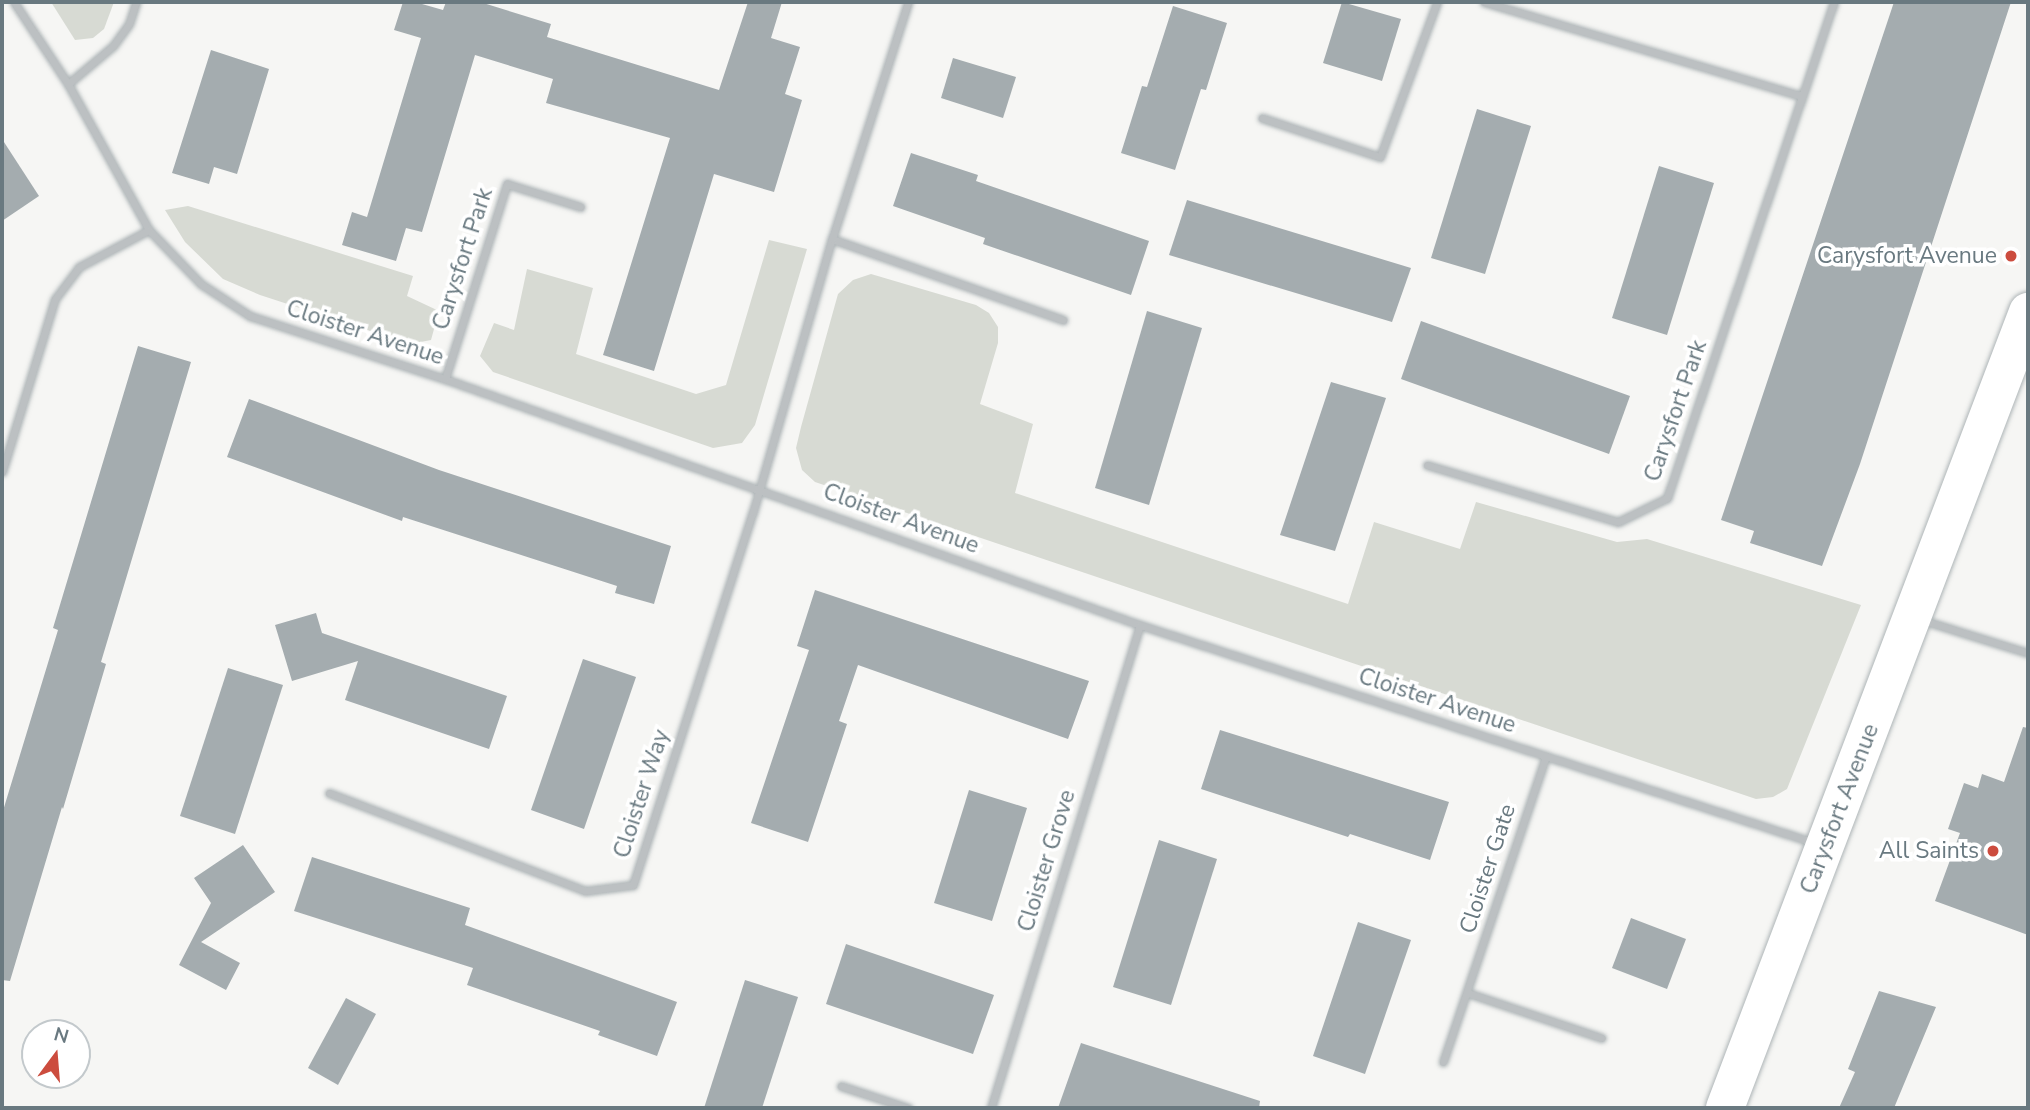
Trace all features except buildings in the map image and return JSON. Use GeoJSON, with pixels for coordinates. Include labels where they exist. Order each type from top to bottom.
{"type":"FeatureCollection","features":[{"type":"Feature","properties":{"kind":"main road","name":"Carysfort Avenue"},"geometry":{"type":"LineString","coordinates":[[1724,1108],[1826,847],[2028,312]]}},
{"type":"Feature","properties":{"kind":"street","name":"Cloister Avenue"},"geometry":{"type":"LineString","coordinates":[[13,2],[68,84],[149,230],[201,284],[250,316],[445,379],[760,488],[1140,625],[1826,847]]}},
{"type":"Feature","properties":{"kind":"street"},"geometry":{"type":"LineString","coordinates":[[68,84],[113,46],[129,24],[136,2]]}},
{"type":"Feature","properties":{"kind":"street"},"geometry":{"type":"LineString","coordinates":[[760,488],[832,240],[908,2]]}},
{"type":"Feature","properties":{"kind":"street"},"geometry":{"type":"LineString","coordinates":[[1262,118],[1380,157],[1437,2]]}},
{"type":"Feature","properties":{"kind":"street"},"geometry":{"type":"LineString","coordinates":[[1484,2],[1802,96]]}},
{"type":"Feature","properties":{"kind":"street","name":"Carysfort Park"},"geometry":{"type":"LineString","coordinates":[[1427,465],[1618,522],[1667,498],[1834,2]]}},
{"type":"Feature","properties":{"kind":"street","name":"Carysfort Park"},"geometry":{"type":"LineString","coordinates":[[445,379],[507,184],[581,207]]}},
{"type":"Feature","properties":{"kind":"street"},"geometry":{"type":"LineString","coordinates":[[2,472],[55,299],[79,267],[149,230]]}},
{"type":"Feature","properties":{"kind":"street"},"geometry":{"type":"LineString","coordinates":[[832,240],[1063,320]]}},
{"type":"Feature","properties":{"kind":"street","name":"Cloister Way"},"geometry":{"type":"LineString","coordinates":[[329,793],[585,891],[633,885],[760,488]]}},
{"type":"Feature","properties":{"kind":"street"},"geometry":{"type":"LineString","coordinates":[[1912,617],[2028,653]]}},
{"type":"Feature","properties":{"kind":"street","name":"Cloister Grove"},"geometry":{"type":"LineString","coordinates":[[991,1108],[1140,625]]}},
{"type":"Feature","properties":{"kind":"street","name":"Cloister Gate"},"geometry":{"type":"LineString","coordinates":[[1443,1062],[1546,756]]}},
{"type":"Feature","properties":{"kind":"street"},"geometry":{"type":"LineString","coordinates":[[1468,993],[1602,1038]]}},
{"type":"Feature","properties":{"kind":"street"},"geometry":{"type":"LineString","coordinates":[[841,1086],[908,1108]]}},
{"type":"Feature","properties":{"kind":"shaded area"},"geometry":{"type":"Polygon","coordinates":[[[51,2],[114,2],[104,29],[93,38],[75,40],[51,2]]]}},
{"type":"Feature","properties":{"kind":"shaded area"},"geometry":{"type":"Polygon","coordinates":[[[188,206],[413,276],[407,296],[439,311],[431,340],[410,344],[260,295],[223,279],[185,242],[165,210],[188,206]]]}},
{"type":"Feature","properties":{"kind":"shaded area"},"geometry":{"type":"Polygon","coordinates":[[[769,240],[807,249],[755,425],[742,443],[713,448],[493,372],[480,356],[494,323],[514,330],[527,269],[593,288],[576,354],[696,394],[726,385],[769,240]]]}},
{"type":"Feature","properties":{"kind":"shaded area"},"geometry":{"type":"Polygon","coordinates":[[[871,274],[976,305],[989,313],[998,327],[998,343],[980,404],[1033,424],[1015,493],[1348,604],[1374,522],[1460,549],[1476,502],[1617,542],[1647,539],[1861,605],[1787,789],[1773,797],[1756,799],[815,482],[802,470],[796,448],[801,427],[838,294],[853,280],[871,274]]]}},
{"type":"Feature","properties":{"kind":"place","name":"Carysfort Avenue"},"geometry":{"type":"Point","coordinates":[2011,256]}},
{"type":"Feature","properties":{"kind":"place","name":"All Saints"},"geometry":{"type":"Point","coordinates":[1993,851]}}]}
